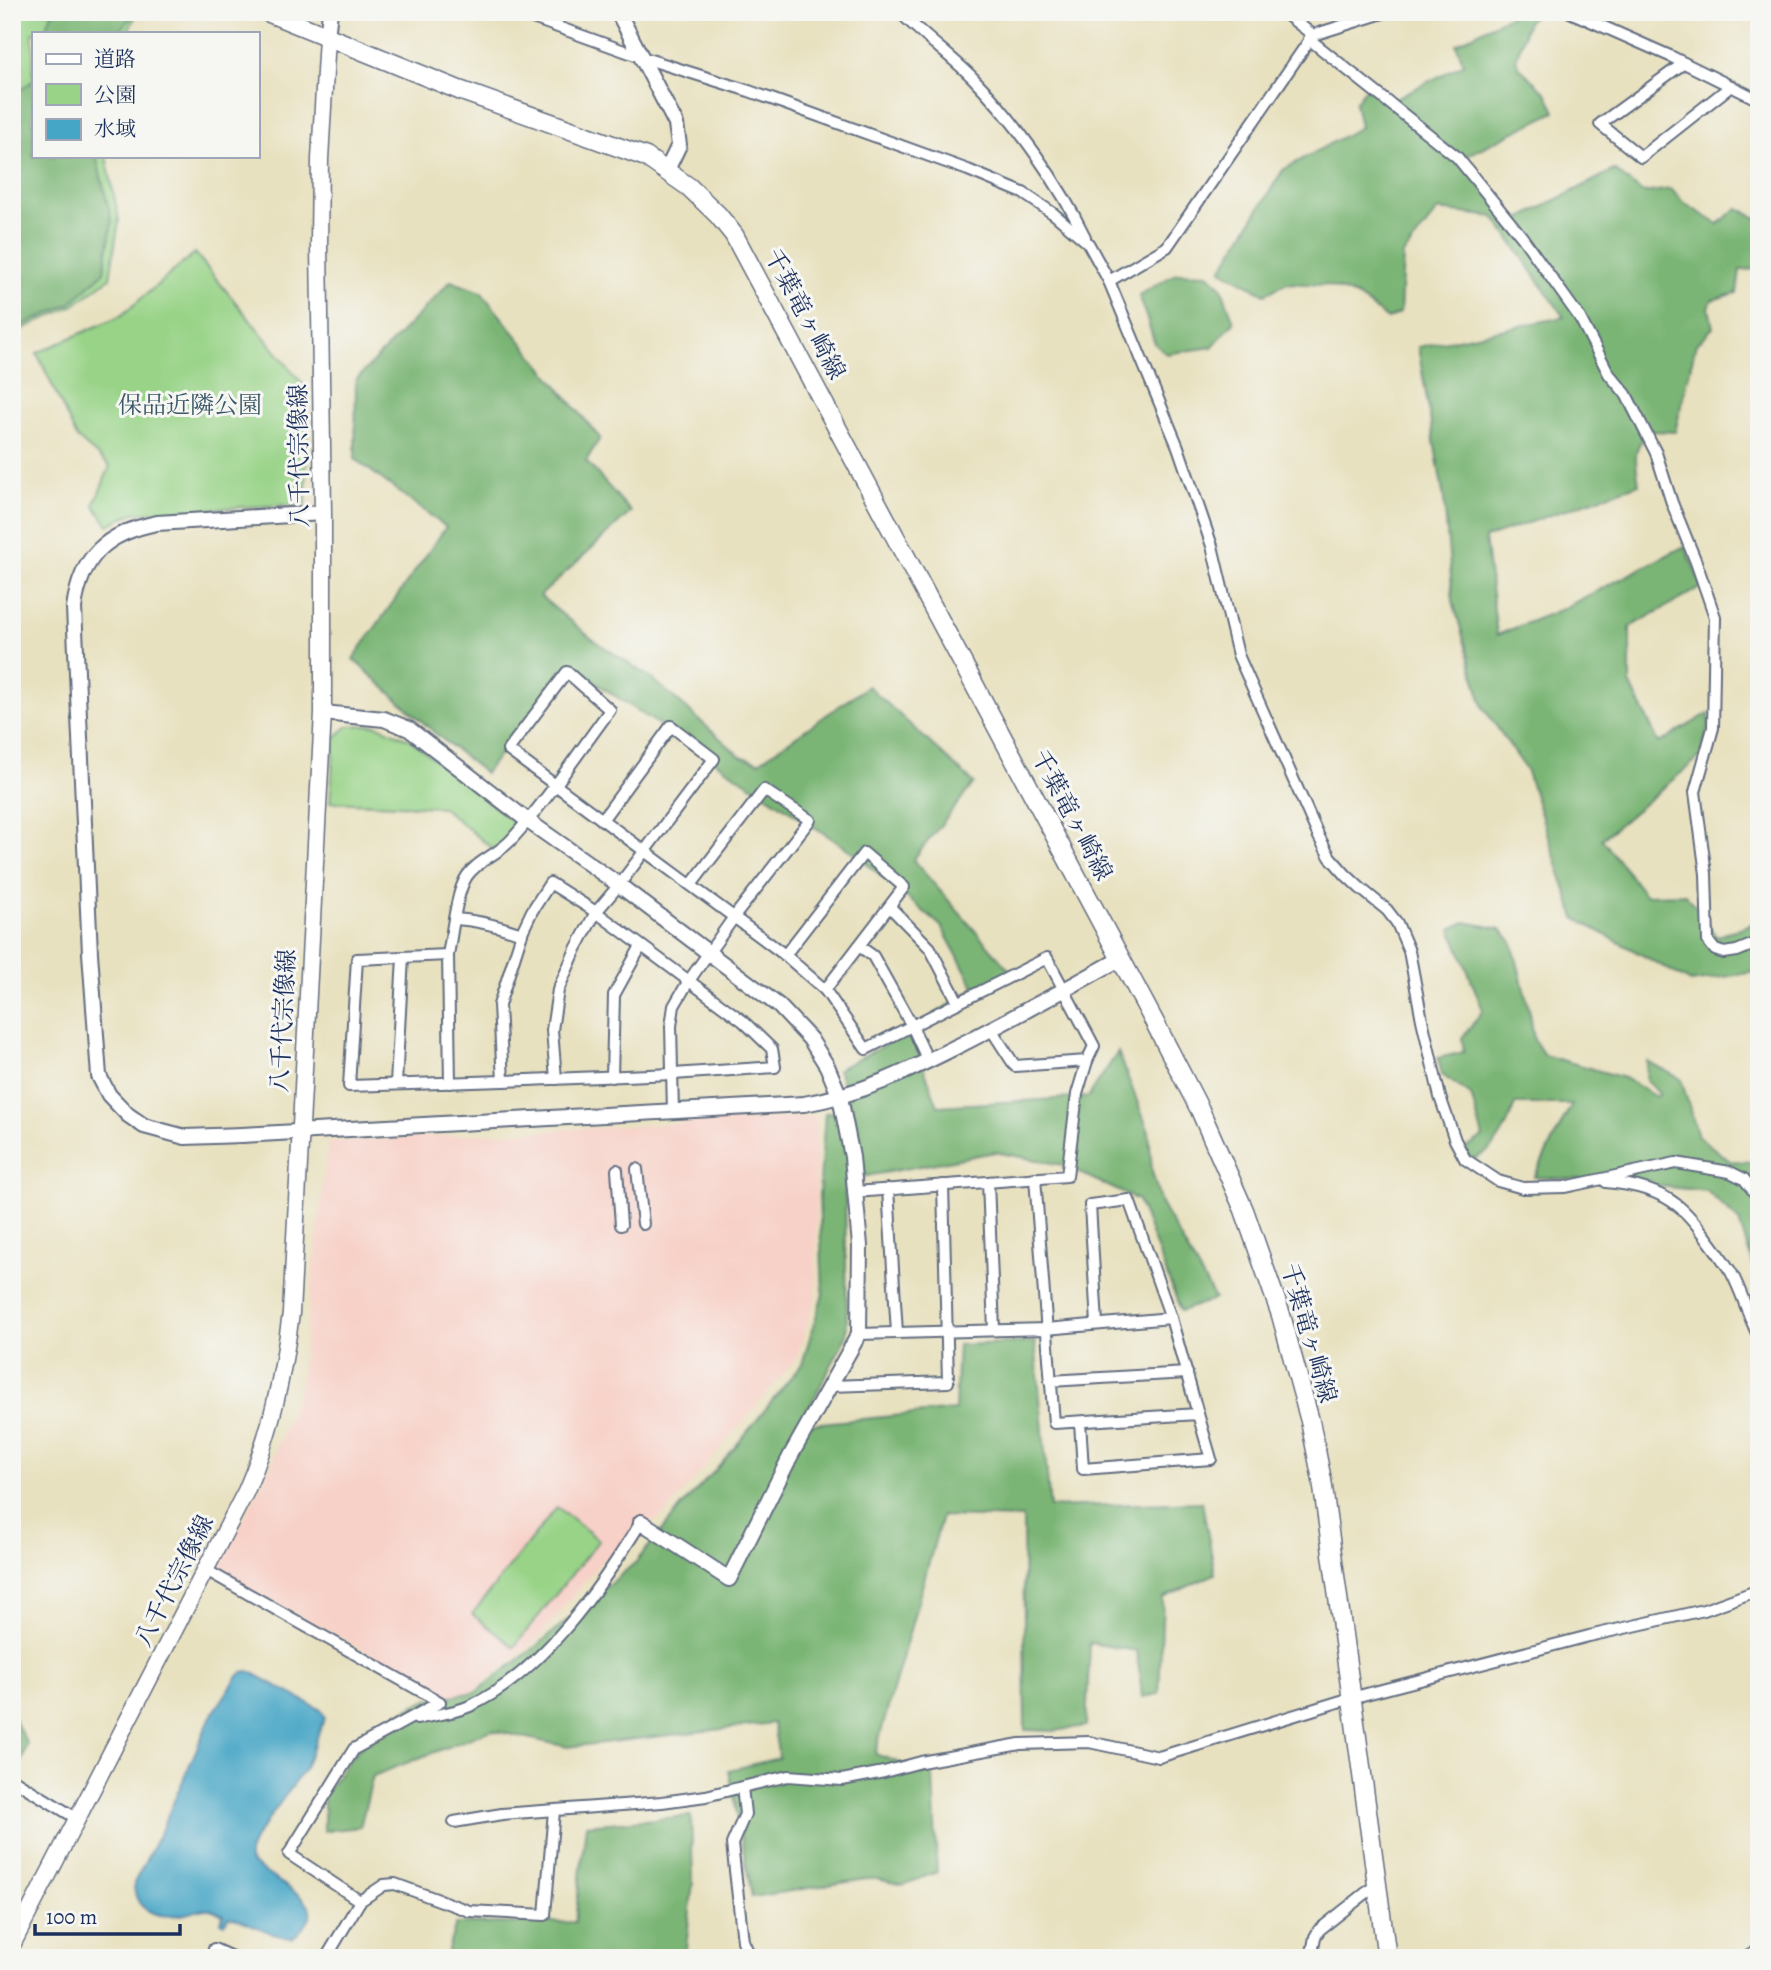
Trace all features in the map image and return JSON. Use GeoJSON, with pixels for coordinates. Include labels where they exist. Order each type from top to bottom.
{"type":"FeatureCollection","features":[{"type":"Feature","properties":{"kind":"main road","name":"千葉竜ヶ崎線"},"geometry":{"type":"LineString","coordinates":[[267,12],[459,90],[646,158],[667,170],[703,200],[734,235],[1155,1023],[1214,1141],[1244,1210],[1281,1315],[1310,1422],[1322,1480],[1387,1958]]}},
{"type":"Feature","properties":{"kind":"main road","name":"八千代宗像線"},"geometry":{"type":"LineString","coordinates":[[12,1945],[206,1570],[257,1464],[281,1383],[291,1313],[323,713],[319,232],[327,37]]}},
{"type":"Feature","properties":{"kind":"street"},"geometry":{"type":"LineString","coordinates":[[327,37],[330,12]]}},
{"type":"Feature","properties":{"kind":"street"},"geometry":{"type":"LineString","coordinates":[[516,12],[641,57],[749,91],[968,170],[1023,193],[1054,214],[1088,243]]}},
{"type":"Feature","properties":{"kind":"street"},"geometry":{"type":"LineString","coordinates":[[618,12],[678,134],[679,145],[667,170]]}},
{"type":"Feature","properties":{"kind":"street"},"geometry":{"type":"LineString","coordinates":[[900,12],[974,79],[994,102],[1059,189],[1109,281],[1178,447],[1212,546],[1238,655],[1319,837],[1330,857],[1346,874],[1387,909],[1397,923],[1409,951],[1440,1097],[1455,1140],[1465,1159],[1498,1181],[1523,1188],[1565,1187],[1676,1163],[1730,1172],[1744,1179],[1759,1198]]}},
{"type":"Feature","properties":{"kind":"street"},"geometry":{"type":"LineString","coordinates":[[1283,12],[1457,157],[1522,237],[1580,318],[1609,374],[1626,394],[1656,453],[1715,617],[1713,728],[1695,792],[1706,874],[1708,942],[1715,950],[1724,953],[1759,942]]}},
{"type":"Feature","properties":{"kind":"street"},"geometry":{"type":"LineString","coordinates":[[1109,281],[1167,247],[1311,37],[1386,12]]}},
{"type":"Feature","properties":{"kind":"street"},"geometry":{"type":"LineString","coordinates":[[1570,12],[1759,100]]}},
{"type":"Feature","properties":{"kind":"street"},"geometry":{"type":"LineString","coordinates":[[1684,63],[1600,124],[1642,158],[1731,86]]}},
{"type":"Feature","properties":{"kind":"street"},"geometry":{"type":"LineString","coordinates":[[323,513],[157,523],[125,531],[106,544],[90,560],[76,588],[74,608],[90,953],[99,1076],[109,1095],[128,1115],[144,1126],[185,1137],[784,1106],[840,1097],[892,1079],[1120,959]]}},
{"type":"Feature","properties":{"kind":"street"},"geometry":{"type":"LineString","coordinates":[[450,1083],[449,955],[454,919],[466,877],[483,860],[508,844],[528,821],[553,785],[610,710],[567,672],[508,750],[553,785],[785,955],[825,990],[866,1049],[1047,958],[1094,1046],[1077,1094],[1067,1176],[855,1192]]}},
{"type":"Feature","properties":{"kind":"street"},"geometry":{"type":"LineString","coordinates":[[323,713],[384,719],[409,729],[528,821],[619,885],[707,954],[752,985],[793,1019],[827,1066],[840,1097],[852,1157],[860,1246],[859,1334],[791,1455],[729,1579],[641,1522],[588,1603],[556,1639],[509,1682],[469,1706],[406,1722]]}},
{"type":"Feature","properties":{"kind":"street"},"geometry":{"type":"LineString","coordinates":[[556,1079],[552,1030],[558,990],[576,949],[596,912],[645,852],[714,759],[671,726],[602,820]]}},
{"type":"Feature","properties":{"kind":"street"},"geometry":{"type":"LineString","coordinates":[[673,1112],[671,1026],[674,1006],[734,917],[810,820],[764,790],[691,885]]}},
{"type":"Feature","properties":{"kind":"street"},"geometry":{"type":"LineString","coordinates":[[785,955],[864,853],[904,887],[825,990]]}},
{"type":"Feature","properties":{"kind":"street"},"geometry":{"type":"LineString","coordinates":[[449,955],[357,959],[349,1086],[503,1082],[612,1077],[775,1066],[772,1049],[743,1021],[596,912],[551,883],[532,911],[522,934],[499,1005],[503,1082]]}},
{"type":"Feature","properties":{"kind":"street"},"geometry":{"type":"LineString","coordinates":[[890,907],[930,948],[958,1002]]}},
{"type":"Feature","properties":{"kind":"street"},"geometry":{"type":"LineString","coordinates":[[454,919],[471,919],[522,934]]}},
{"type":"Feature","properties":{"kind":"street"},"geometry":{"type":"LineString","coordinates":[[612,1077],[614,995],[641,946]]}},
{"type":"Feature","properties":{"kind":"street"},"geometry":{"type":"LineString","coordinates":[[859,946],[873,956],[928,1061]]}},
{"type":"Feature","properties":{"kind":"street"},"geometry":{"type":"LineString","coordinates":[[396,1084],[403,957]]}},
{"type":"Feature","properties":{"kind":"street"},"geometry":{"type":"LineString","coordinates":[[990,1029],[1015,1066],[1087,1061]]}},
{"type":"Feature","properties":{"kind":"street"},"geometry":{"type":"LineString","coordinates":[[637,1169],[643,1224]]}},
{"type":"Feature","properties":{"kind":"street"},"geometry":{"type":"LineString","coordinates":[[617,1170],[621,1225]]}},
{"type":"Feature","properties":{"kind":"street"},"geometry":{"type":"LineString","coordinates":[[1035,1178],[1054,1423],[1198,1414]]}},
{"type":"Feature","properties":{"kind":"street"},"geometry":{"type":"LineString","coordinates":[[1593,1181],[1626,1184],[1653,1192],[1677,1205],[1731,1273],[1759,1336]]}},
{"type":"Feature","properties":{"kind":"street"},"geometry":{"type":"LineString","coordinates":[[988,1182],[995,1330]]}},
{"type":"Feature","properties":{"kind":"street"},"geometry":{"type":"LineString","coordinates":[[830,1386],[948,1382],[943,1185]]}},
{"type":"Feature","properties":{"kind":"street"},"geometry":{"type":"LineString","coordinates":[[888,1189],[897,1333]]}},
{"type":"Feature","properties":{"kind":"street"},"geometry":{"type":"LineString","coordinates":[[1080,1422],[1083,1469],[1211,1459],[1171,1318],[1129,1200],[1090,1205],[1097,1324]]}},
{"type":"Feature","properties":{"kind":"street"},"geometry":{"type":"LineString","coordinates":[[859,1334],[1046,1329],[1171,1318]]}},
{"type":"Feature","properties":{"kind":"street"},"geometry":{"type":"LineString","coordinates":[[1050,1381],[1186,1373]]}},
{"type":"Feature","properties":{"kind":"street"},"geometry":{"type":"LineString","coordinates":[[206,1570],[440,1702],[354,1749],[289,1854],[360,1901]]}},
{"type":"Feature","properties":{"kind":"street"},"geometry":{"type":"LineString","coordinates":[[454,1822],[502,1814],[662,1802],[706,1796],[788,1776],[842,1780],[1020,1744],[1089,1742],[1159,1757],[1351,1698],[1589,1636],[1704,1610],[1759,1590]]}},
{"type":"Feature","properties":{"kind":"street"},"geometry":{"type":"LineString","coordinates":[[12,1780],[76,1818]]}},
{"type":"Feature","properties":{"kind":"street"},"geometry":{"type":"LineString","coordinates":[[742,1787],[745,1814],[732,1844],[743,1941],[751,1958]]}},
{"type":"Feature","properties":{"kind":"street"},"geometry":{"type":"LineString","coordinates":[[326,1958],[360,1901],[384,1885],[395,1884],[469,1911],[545,1915],[554,1811]]}},
{"type":"Feature","properties":{"kind":"street"},"geometry":{"type":"LineString","coordinates":[[1311,1958],[1315,1937],[1320,1930],[1376,1885]]}},
{"type":"Feature","properties":{"kind":"street"},"geometry":{"type":"LineString","coordinates":[[212,1958],[214,1949],[234,1958]]}},
{"type":"Feature","properties":{"kind":"street"},"geometry":{"type":"LineString","coordinates":[[1744,1958],[1759,1949]]}},
{"type":"Feature","properties":{"kind":"shaded area"},"geometry":{"type":"Polygon","coordinates":[[[816,1116],[816,1297],[796,1359],[666,1513],[602,1561],[538,1639],[460,1701],[217,1572],[270,1467],[299,1388],[328,1142],[816,1116]]]}},
{"type":"Feature","properties":{"kind":"green space"},"geometry":{"type":"Polygon","coordinates":[[[12,12],[138,12],[128,32],[32,32],[32,158],[106,158],[119,220],[110,278],[73,306],[12,334],[12,12]]]}},
{"type":"Feature","properties":{"kind":"green space"},"geometry":{"type":"Polygon","coordinates":[[[53,12],[127,12],[132,17],[118,32],[43,32],[53,12]]]}},
{"type":"Feature","properties":{"kind":"green space"},"geometry":{"type":"Polygon","coordinates":[[[1517,12],[1534,12],[1535,15],[1528,21],[1516,60],[1520,68],[1547,94],[1555,112],[1461,158],[1514,222],[1614,170],[1643,193],[1671,189],[1684,203],[1718,224],[1738,208],[1759,219],[1759,269],[1740,270],[1737,293],[1712,300],[1709,308],[1713,328],[1696,344],[1675,432],[1651,431],[1637,449],[1639,484],[1485,538],[1497,635],[1562,609],[1685,546],[1702,587],[1630,627],[1630,683],[1659,743],[1709,713],[1709,727],[1700,757],[1602,839],[1645,895],[1685,894],[1700,910],[1716,937],[1759,921],[1759,967],[1755,972],[1691,982],[1575,918],[1526,769],[1483,707],[1453,601],[1444,499],[1418,347],[1564,317],[1494,217],[1438,210],[1403,255],[1400,313],[1388,319],[1357,296],[1327,285],[1287,283],[1265,294],[1221,270],[1283,170],[1360,127],[1355,103],[1365,89],[1392,100],[1464,64],[1456,44],[1517,12]]]}},
{"type":"Feature","properties":{"kind":"green space"},"geometry":{"type":"Polygon","coordinates":[[[32,81],[32,158],[96,158],[112,222],[104,272],[70,304],[12,330],[12,97],[32,81]]]}},
{"type":"Feature","properties":{"kind":"green space","name":"保品近隣公園"},"geometry":{"type":"Polygon","coordinates":[[[195,253],[307,389],[306,504],[134,513],[108,525],[94,505],[110,466],[77,438],[37,353],[122,315],[195,253]]]}},
{"type":"Feature","properties":{"kind":"green space"},"geometry":{"type":"Polygon","coordinates":[[[1177,273],[1208,274],[1221,286],[1234,322],[1212,347],[1166,354],[1155,344],[1139,295],[1177,273]]]}},
{"type":"Feature","properties":{"kind":"green space"},"geometry":{"type":"Polygon","coordinates":[[[451,281],[481,292],[600,438],[586,461],[631,512],[540,596],[591,638],[654,680],[740,756],[759,762],[868,686],[974,783],[913,860],[1014,975],[912,1037],[938,1106],[1088,1097],[1118,1052],[1149,1132],[1152,1171],[1161,1204],[1215,1299],[1181,1311],[1138,1200],[1063,1165],[995,1152],[845,1180],[847,1335],[800,1425],[955,1410],[958,1345],[1035,1342],[1050,1507],[1202,1502],[1215,1574],[1163,1598],[1159,1694],[1142,1697],[1137,1651],[1090,1643],[1086,1726],[1054,1731],[1025,1730],[1023,1518],[942,1516],[875,1754],[933,1775],[937,1872],[903,1885],[866,1879],[752,1897],[729,1770],[779,1758],[773,1723],[568,1747],[491,1730],[373,1776],[360,1827],[324,1831],[324,1795],[346,1763],[383,1721],[426,1700],[476,1692],[539,1644],[636,1562],[722,1463],[802,1364],[823,1294],[819,1195],[825,1113],[852,1112],[838,1069],[899,1038],[975,988],[941,926],[854,853],[568,665],[485,773],[436,734],[353,659],[446,527],[355,459],[356,380],[451,281]]]}},
{"type":"Feature","properties":{"kind":"green space"},"geometry":{"type":"Polygon","coordinates":[[[376,725],[409,739],[515,823],[516,829],[493,849],[442,807],[330,802],[335,737],[348,726],[376,725]]]}},
{"type":"Feature","properties":{"kind":"green space"},"geometry":{"type":"Polygon","coordinates":[[[1465,922],[1501,929],[1512,942],[1534,1040],[1544,1055],[1624,1078],[1656,1097],[1660,1094],[1646,1081],[1647,1061],[1681,1079],[1698,1136],[1730,1161],[1752,1162],[1759,1179],[1759,1284],[1739,1221],[1707,1191],[1534,1177],[1572,1104],[1515,1104],[1495,1144],[1472,1160],[1464,1150],[1483,1137],[1471,1095],[1442,1075],[1438,1058],[1464,1052],[1462,1038],[1483,1010],[1451,929],[1465,922]]]}},
{"type":"Feature","properties":{"kind":"green space"},"geometry":{"type":"Polygon","coordinates":[[[557,1507],[599,1540],[514,1647],[472,1614],[557,1507]]]}},
{"type":"Feature","properties":{"kind":"green space"},"geometry":{"type":"Polygon","coordinates":[[[12,1715],[27,1744],[16,1780],[17,1819],[12,1826],[12,1715]]]}},
{"type":"Feature","properties":{"kind":"green space"},"geometry":{"type":"Polygon","coordinates":[[[691,1816],[693,1881],[685,1958],[445,1958],[456,1924],[575,1922],[586,1825],[691,1816]]]}},
{"type":"Feature","properties":{"kind":"water"},"geometry":{"type":"Polygon","coordinates":[[[249,1671],[321,1710],[325,1717],[305,1768],[255,1838],[249,1853],[252,1864],[294,1892],[311,1909],[308,1921],[293,1938],[228,1917],[225,1924],[221,1922],[223,1915],[210,1909],[177,1915],[159,1915],[144,1908],[135,1893],[134,1883],[161,1831],[210,1718],[238,1676],[249,1671]]]}}]}
